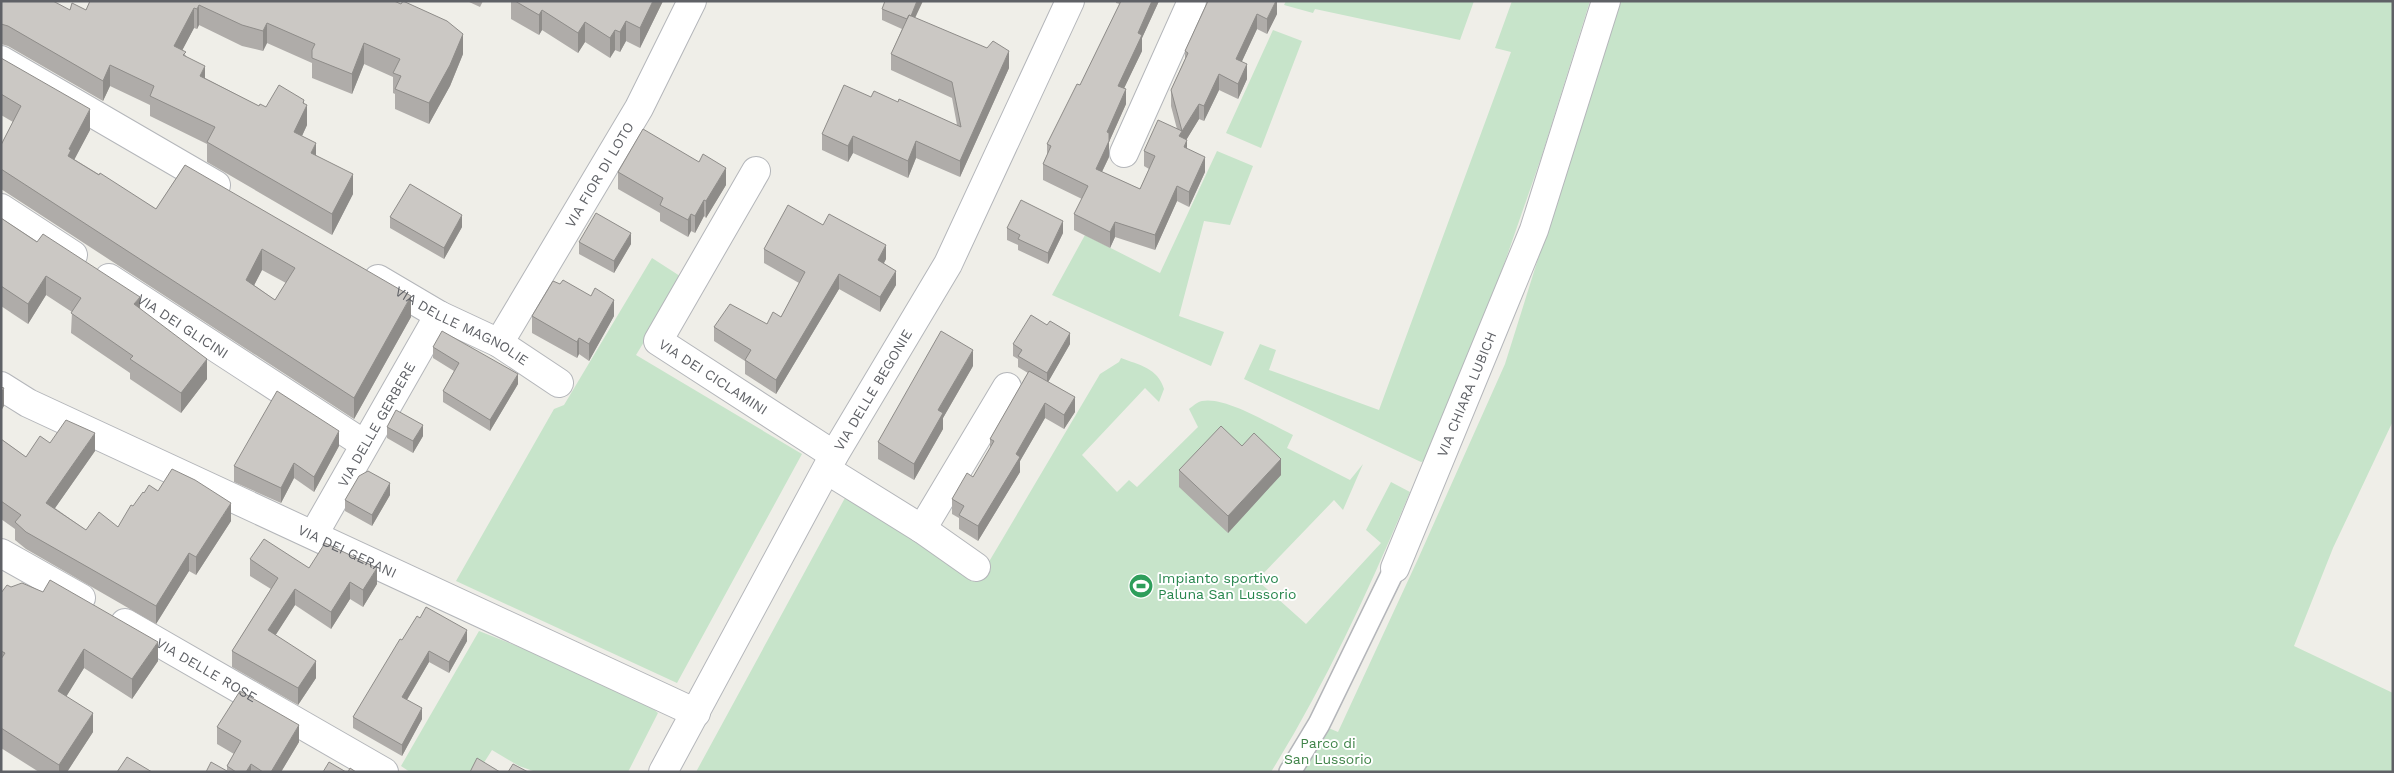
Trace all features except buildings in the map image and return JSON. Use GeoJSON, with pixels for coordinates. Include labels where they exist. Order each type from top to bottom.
{"type":"FeatureCollection","features":[{"type":"Feature","properties":{"kind":"street","name":"VIA FIOR DI LOTO"},"geometry":{"type":"LineString","coordinates":[[499,343],[639,108],[692,1]]}},
{"type":"Feature","properties":{"kind":"street","name":"VIA DELLE BEGONIE"},"geometry":{"type":"LineString","coordinates":[[663,772],[830,463],[948,264],[1070,1]]}},
{"type":"Feature","properties":{"kind":"street"},"geometry":{"type":"LineString","coordinates":[[1124,153],[1192,1]]}},
{"type":"Feature","properties":{"kind":"street","name":"VIA CHIARA LUBICH"},"geometry":{"type":"LineString","coordinates":[[1290,772],[1319,724],[1395,568],[1534,230],[1606,1]]}},
{"type":"Feature","properties":{"kind":"street"},"geometry":{"type":"LineString","coordinates":[[1,60],[242,200]]}},
{"type":"Feature","properties":{"kind":"street","name":"VIA DEI CICLAMINI"},"geometry":{"type":"LineString","coordinates":[[756,171],[658,341],[976,567]]}},
{"type":"Feature","properties":{"kind":"street","name":"VIA DEI GLICINI"},"geometry":{"type":"LineString","coordinates":[[1,208],[364,444]]}},
{"type":"Feature","properties":{"kind":"street","name":"VIA DELLE MAGNOLIE"},"geometry":{"type":"LineString","coordinates":[[353,265],[439,315],[499,343],[559,382]]}},
{"type":"Feature","properties":{"kind":"street","name":"VIA DELLE GERBERE"},"geometry":{"type":"LineString","coordinates":[[314,534],[439,315]]}},
{"type":"Feature","properties":{"kind":"street","name":"VIA DEI GERANI"},"geometry":{"type":"LineString","coordinates":[[1,386],[28,403],[314,534],[696,713]]}},
{"type":"Feature","properties":{"kind":"street"},"geometry":{"type":"LineString","coordinates":[[922,529],[1007,387]]}},
{"type":"Feature","properties":{"kind":"street","name":"VIA DELLE ROSE"},"geometry":{"type":"LineString","coordinates":[[1,553],[384,772]]}},
{"type":"Feature","properties":{"kind":"green space"},"geometry":{"type":"Polygon","coordinates":[[[1286,1],[1474,1],[1460,40],[1315,9],[1313,13],[1284,5],[1286,1]]]}},
{"type":"Feature","properties":{"kind":"green space"},"geometry":{"type":"Polygon","coordinates":[[[1512,1],[1590,1],[1542,155],[1474,349],[1425,461],[1421,462],[1244,379],[1260,344],[1276,350],[1269,370],[1379,410],[1511,52],[1495,48],[1512,1]]]}},
{"type":"Feature","properties":{"kind":"green space","name":"Parco di San Lussorio"},"geometry":{"type":"Polygon","coordinates":[[[1619,1],[2393,1],[2393,421],[2333,548],[2294,646],[2393,693],[2393,772],[1290,772],[1319,724],[1338,732],[1505,364],[1619,1]]]}},
{"type":"Feature","properties":{"kind":"green space"},"geometry":{"type":"Polygon","coordinates":[[[1273,30],[1302,41],[1261,148],[1226,133],[1273,30]]]}},
{"type":"Feature","properties":{"kind":"green space"},"geometry":{"type":"Polygon","coordinates":[[[1217,151],[1253,166],[1230,225],[1204,221],[1179,316],[1224,332],[1211,366],[1052,295],[1085,235],[1160,273],[1217,151]]]}},
{"type":"Feature","properties":{"kind":"green space"},"geometry":{"type":"Polygon","coordinates":[[[652,258],[683,278],[636,355],[802,454],[677,683],[456,581],[554,409],[564,405],[652,258]]]}},
{"type":"Feature","properties":{"kind":"green space"},"geometry":{"type":"Polygon","coordinates":[[[1121,358],[1141,365],[1153,372],[1164,389],[1159,402],[1145,388],[1082,455],[1117,492],[1129,480],[1137,487],[1198,427],[1189,409],[1202,401],[1223,403],[1235,407],[1293,435],[1287,448],[1350,480],[1363,464],[1343,510],[1334,500],[1257,580],[1306,624],[1381,543],[1366,530],[1391,482],[1410,492],[1379,564],[1329,670],[1271,772],[696,772],[846,496],[915,533],[975,582],[990,560],[1100,374],[1119,362],[1121,358]]]}},
{"type":"Feature","properties":{"kind":"green space"},"geometry":{"type":"Polygon","coordinates":[[[479,631],[636,693],[658,713],[628,772],[536,772],[519,766],[492,750],[478,772],[410,772],[401,766],[479,631]]]}},
{"type":"Feature","properties":{"kind":"place","name":"Impianto sportivo Paluna San Lussorio"},"geometry":{"type":"Point","coordinates":[1141,586]}}]}
